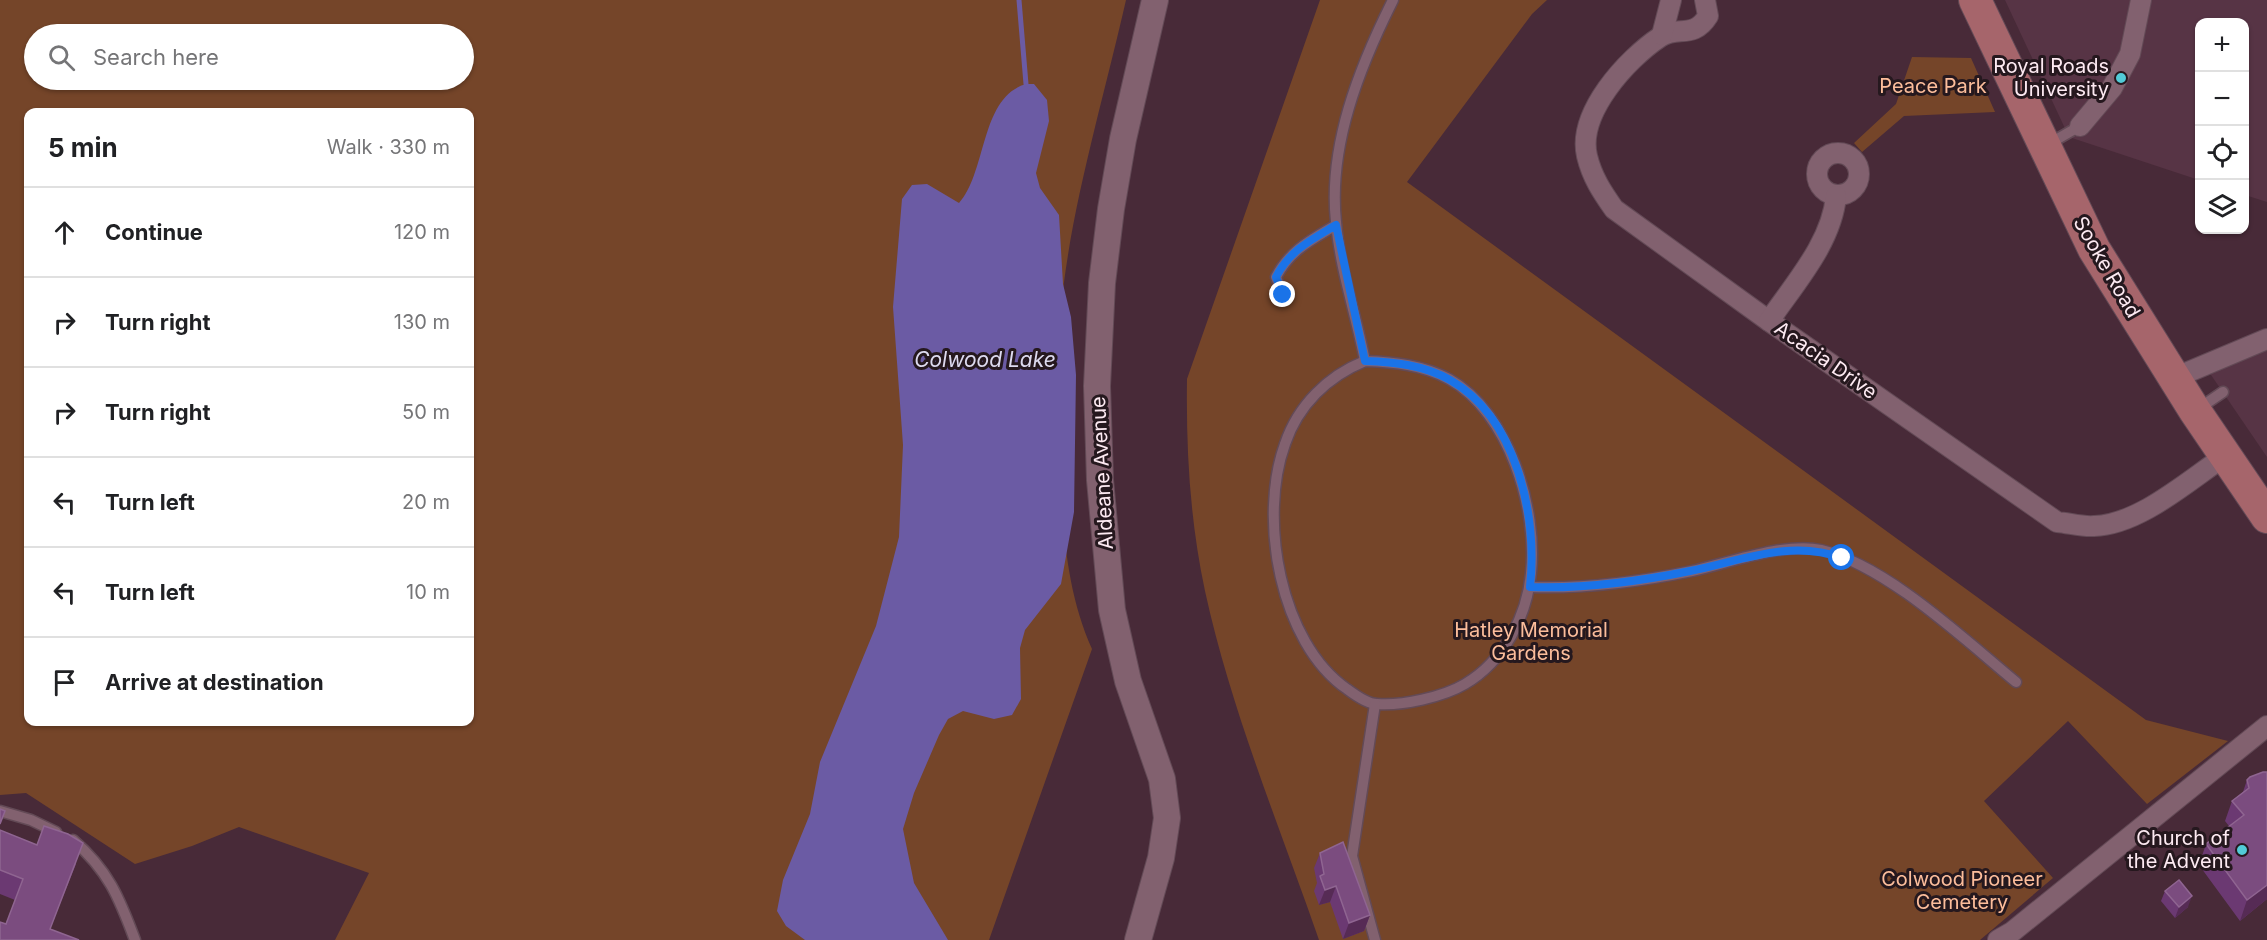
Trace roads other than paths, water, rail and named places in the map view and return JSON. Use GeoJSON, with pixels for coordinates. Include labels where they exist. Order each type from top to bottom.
{"type":"FeatureCollection","features":[{"type":"Feature","properties":{"kind":"main road","name":"Sooke Road"},"geometry":{"type":"LineString","coordinates":[[1975,0],[2043,147],[2094,249],[2195,411],[2267,518]]}},
{"type":"Feature","properties":{"kind":"street","name":"Aldeane Avenue"},"geometry":{"type":"LineString","coordinates":[[1138,940],[1161,858],[1167,818],[1162,779],[1128,681],[1112,610],[1100,480],[1097,386],[1101,283],[1111,210],[1133,94],[1155,0]]}},
{"type":"Feature","properties":{"kind":"street"},"geometry":{"type":"LineString","coordinates":[[1671,0],[1662,35],[1690,32],[1702,25],[1708,16],[1705,0]]}},
{"type":"Feature","properties":{"kind":"street"},"geometry":{"type":"LineString","coordinates":[[2080,126],[2112,88],[2130,54],[2141,0]]}},
{"type":"Feature","properties":{"kind":"street","name":"Acacia Drive"},"geometry":{"type":"LineString","coordinates":[[1662,35],[1622,71],[1602,95],[1589,123],[1586,154],[1596,184],[1614,209],[2057,522],[2094,526],[2122,522],[2151,507],[2225,456]]}},
{"type":"Feature","properties":{"kind":"street"},"geometry":{"type":"LineString","coordinates":[[1770,321],[1820,246],[1835,216],[1836,196]]}},
{"type":"Feature","properties":{"kind":"street"},"geometry":{"type":"LineString","coordinates":[[2174,378],[2267,339]]}},
{"type":"Feature","properties":{"kind":"street"},"geometry":{"type":"LineString","coordinates":[[2010,938],[2267,726]]}},
{"type":"Feature","properties":{"kind":"lane"},"geometry":{"type":"LineString","coordinates":[[1365,361],[1336,225],[1335,177],[1351,100],[1393,0]]}},
{"type":"Feature","properties":{"kind":"lane"},"geometry":{"type":"LineString","coordinates":[[2043,147],[2080,126]]}},
{"type":"Feature","properties":{"kind":"lane"},"geometry":{"type":"LineString","coordinates":[[1283,295],[1276,277],[1285,260],[1296,249],[1336,225]]}},
{"type":"Feature","properties":{"kind":"lane"},"geometry":{"type":"LineString","coordinates":[[1365,361],[1392,362],[1433,372],[1451,380],[1482,407],[1508,449],[1528,505],[1533,559],[1530,587],[1524,610],[1503,649],[1470,681],[1452,691],[1431,698],[1375,705],[1331,678],[1300,635],[1283,585],[1275,526],[1278,468],[1292,426],[1316,392],[1329,380],[1365,361]]}},
{"type":"Feature","properties":{"kind":"lane"},"geometry":{"type":"LineString","coordinates":[[2195,411],[2223,392]]}},
{"type":"Feature","properties":{"kind":"lane"},"geometry":{"type":"LineString","coordinates":[[1530,587],[1600,586],[1691,571],[1785,550],[1821,550],[1871,572],[1906,594],[1940,618],[2016,682]]}},
{"type":"Feature","properties":{"kind":"lane"},"geometry":{"type":"LineString","coordinates":[[1375,705],[1352,856],[1375,940]]}},
{"type":"Feature","properties":{"kind":"lane"},"geometry":{"type":"LineString","coordinates":[[0,811],[31,820],[71,839],[95,860],[121,901],[135,940]]}},
{"type":"Feature","properties":{"kind":"water","name":"Colwood Lake"},"geometry":{"type":"Polygon","coordinates":[[[1026,84],[1034,84],[1047,100],[1049,121],[1036,173],[1040,188],[1059,215],[1063,284],[1071,317],[1076,375],[1074,512],[1061,584],[1025,630],[1020,648],[1021,699],[1012,715],[994,719],[963,711],[948,719],[914,793],[903,829],[914,883],[948,940],[805,940],[786,926],[777,911],[783,880],[810,814],[820,762],[876,626],[899,537],[903,445],[893,307],[902,199],[912,185],[927,184],[959,203],[968,190],[992,119],[1000,104],[1011,92],[1026,84]]]}},
{"type":"Feature","properties":{"kind":"waterway"},"geometry":{"type":"LineString","coordinates":[[1019,0],[1026,84]]}},
{"type":"Feature","properties":{"kind":"place","name":"Royal Roads University"},"geometry":{"type":"Point","coordinates":[2121,78]}},
{"type":"Feature","properties":{"kind":"place","name":"Church of the Advent"},"geometry":{"type":"Point","coordinates":[2242,850]}},
{"type":"Feature","properties":{"kind":"park label","name":"Peace Park"},"geometry":{"type":"Point","coordinates":[1933,86]}},
{"type":"Feature","properties":{"kind":"park label","name":"Hatley Memorial Gardens"},"geometry":{"type":"Point","coordinates":[1531,642]}},
{"type":"Feature","properties":{"kind":"park label","name":"Colwood Pioneer Cemetery"},"geometry":{"type":"Point","coordinates":[1962,890]}}]}
